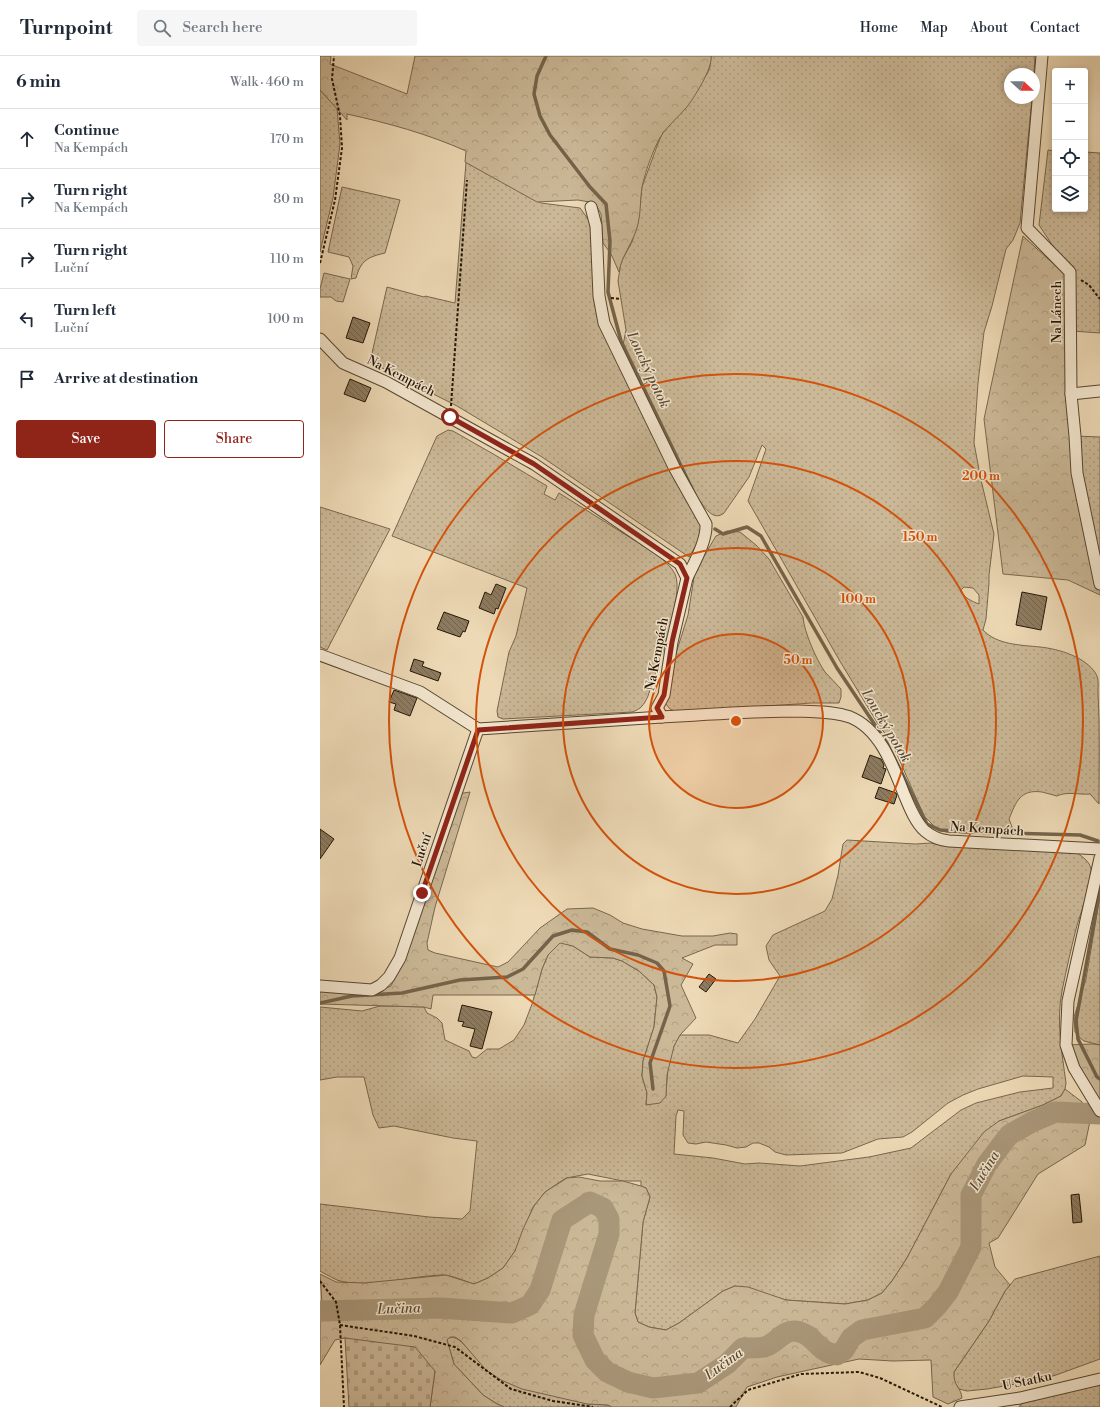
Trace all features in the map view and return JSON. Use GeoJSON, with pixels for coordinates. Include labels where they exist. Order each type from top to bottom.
{"type":"FeatureCollection","features":[{"type":"Feature","properties":{"kind":"street","name":"Na Lánech"},"geometry":{"type":"LineString","coordinates":[[1042,56],[1027,228],[1070,272],[1071,394],[1077,474],[1100,584]]}},
{"type":"Feature","properties":{"kind":"street"},"geometry":{"type":"LineString","coordinates":[[591,207],[596,226],[599,296],[604,323],[674,467],[706,524],[704,538],[687,578]]}},
{"type":"Feature","properties":{"kind":"street","name":"Na Kempách"},"geometry":{"type":"LineString","coordinates":[[320,339],[343,363],[386,382],[534,464],[680,564],[687,578],[672,642],[664,695],[657,708],[662,717],[763,711],[831,712],[850,717],[866,727],[876,738],[886,752],[895,769],[910,808],[924,830],[940,840],[1100,849]]}},
{"type":"Feature","properties":{"kind":"street"},"geometry":{"type":"LineString","coordinates":[[1071,394],[1100,391]]}},
{"type":"Feature","properties":{"kind":"street"},"geometry":{"type":"LineString","coordinates":[[320,655],[420,692],[478,730],[662,717]]}},
{"type":"Feature","properties":{"kind":"street","name":"Luční"},"geometry":{"type":"LineString","coordinates":[[320,986],[372,990],[381,985],[389,977],[400,958],[478,730]]}},
{"type":"Feature","properties":{"kind":"street"},"geometry":{"type":"LineString","coordinates":[[1097,1106],[1074,1068],[1066,1046],[1068,1001],[1100,858]]}},
{"type":"Feature","properties":{"kind":"street","name":"U Statku"},"geometry":{"type":"LineString","coordinates":[[960,1407],[1020,1398],[1100,1379]]}},
{"type":"Feature","properties":{"kind":"path"},"geometry":{"type":"LineString","coordinates":[[320,263],[335,200],[342,148],[340,116],[332,79],[334,56]]}},
{"type":"Feature","properties":{"kind":"path"},"geometry":{"type":"LineString","coordinates":[[450,417],[467,180]]}},
{"type":"Feature","properties":{"kind":"path"},"geometry":{"type":"LineString","coordinates":[[1070,272],[1088,285],[1100,299]]}},
{"type":"Feature","properties":{"kind":"path"},"geometry":{"type":"LineString","coordinates":[[613,299],[621,299]]}},
{"type":"Feature","properties":{"kind":"path"},"geometry":{"type":"LineString","coordinates":[[320,1281],[336,1302],[340,1326],[344,1407]]}},
{"type":"Feature","properties":{"kind":"path"},"geometry":{"type":"LineString","coordinates":[[340,1326],[414,1336],[455,1347],[511,1389],[554,1401],[593,1407]]}},
{"type":"Feature","properties":{"kind":"path"},"geometry":{"type":"LineString","coordinates":[[730,1407],[748,1390],[801,1374],[859,1372],[880,1378],[942,1407]]}},
{"type":"Feature","properties":{"kind":"green space"},"geometry":{"type":"Polygon","coordinates":[[[320,56],[331,56],[330,64],[407,94],[415,56],[711,56],[711,61],[698,90],[686,108],[663,133],[654,151],[642,187],[638,224],[619,272],[611,254],[603,243],[601,214],[595,203],[578,200],[537,202],[465,162],[466,151],[422,134],[378,121],[347,114],[347,120],[320,90],[320,56]]]}},
{"type":"Feature","properties":{"kind":"green space"},"geometry":{"type":"Polygon","coordinates":[[[711,56],[1035,56],[1034,68],[1004,68],[1004,104],[1031,104],[1020,223],[1013,240],[1006,249],[984,332],[978,383],[974,443],[994,534],[986,619],[983,630],[995,639],[1002,641],[1017,645],[1047,648],[1071,655],[1086,663],[1096,674],[1098,678],[1099,720],[1099,804],[1090,794],[1069,793],[1057,796],[1042,792],[1035,792],[1024,795],[1014,807],[1009,819],[1015,835],[946,832],[937,829],[924,816],[892,743],[878,724],[841,663],[748,501],[766,449],[762,445],[749,477],[724,513],[716,516],[713,515],[698,499],[643,385],[647,382],[644,377],[639,379],[623,345],[626,330],[618,281],[621,262],[632,242],[638,223],[642,187],[662,134],[707,74],[710,67],[711,56]],[[964,587],[960,591],[968,599],[979,604],[979,595],[973,588],[964,587]]]}},
{"type":"Feature","properties":{"kind":"green space"},"geometry":{"type":"Polygon","coordinates":[[[320,90],[337,108],[340,144],[333,198],[320,252],[320,90]]]}},
{"type":"Feature","properties":{"kind":"green space"},"geometry":{"type":"Polygon","coordinates":[[[1048,150],[1052,151],[1052,212],[1088,212],[1088,152],[1100,153],[1100,333],[1072,331],[1070,272],[1039,225],[1048,150]]]}},
{"type":"Feature","properties":{"kind":"green space"},"geometry":{"type":"Polygon","coordinates":[[[466,162],[541,203],[580,208],[591,223],[597,312],[705,531],[689,557],[542,457],[457,406],[370,362],[387,287],[424,297],[455,303],[466,162]]]}},
{"type":"Feature","properties":{"kind":"green space"},"geometry":{"type":"Polygon","coordinates":[[[342,187],[400,200],[385,253],[366,260],[360,267],[356,278],[351,279],[353,266],[349,257],[328,252],[342,187]]]}},
{"type":"Feature","properties":{"kind":"green space"},"geometry":{"type":"Polygon","coordinates":[[[1023,236],[1070,279],[1077,473],[1100,584],[1100,595],[1068,580],[1003,574],[984,419],[1023,236]]]}},
{"type":"Feature","properties":{"kind":"green space"},"geometry":{"type":"Polygon","coordinates":[[[324,273],[350,279],[343,302],[336,301],[331,297],[320,297],[320,289],[324,273]]]}},
{"type":"Feature","properties":{"kind":"green space"},"geometry":{"type":"Polygon","coordinates":[[[448,430],[453,431],[547,486],[544,494],[555,500],[559,493],[658,555],[673,571],[677,584],[673,615],[663,652],[648,696],[644,704],[638,710],[632,712],[503,719],[498,717],[497,711],[509,652],[516,636],[527,588],[392,536],[437,436],[448,430]]]}},
{"type":"Feature","properties":{"kind":"green space"},"geometry":{"type":"Polygon","coordinates":[[[1075,436],[1100,437],[1100,584],[1075,436]]]}},
{"type":"Feature","properties":{"kind":"green space"},"geometry":{"type":"Polygon","coordinates":[[[320,507],[390,529],[327,650],[320,647],[320,507]]]}},
{"type":"Feature","properties":{"kind":"green space"},"geometry":{"type":"Polygon","coordinates":[[[727,531],[740,532],[756,545],[769,559],[803,617],[808,638],[818,661],[825,672],[841,689],[839,703],[812,703],[677,712],[670,709],[665,703],[668,679],[688,615],[695,571],[716,536],[727,531]]]}},
{"type":"Feature","properties":{"kind":"green space"},"geometry":{"type":"Polygon","coordinates":[[[470,792],[435,907],[427,943],[428,950],[435,953],[498,967],[508,962],[540,928],[567,909],[593,908],[610,915],[623,923],[642,929],[682,936],[713,936],[730,933],[737,934],[737,945],[715,945],[682,958],[693,964],[681,985],[696,1018],[680,1035],[674,1046],[667,1075],[666,1096],[660,1103],[646,1105],[647,1093],[642,1076],[643,1061],[654,1027],[657,997],[654,985],[639,971],[622,961],[613,958],[590,957],[573,946],[560,943],[548,955],[542,969],[535,995],[433,995],[431,1009],[424,1007],[320,1004],[320,990],[375,993],[391,986],[399,969],[458,794],[470,792]]]}},
{"type":"Feature","properties":{"kind":"green space"},"geometry":{"type":"Polygon","coordinates":[[[847,840],[915,844],[931,843],[940,845],[1077,853],[1088,862],[1091,869],[1090,882],[1074,937],[1060,1003],[1061,1049],[1066,1083],[1065,1089],[1061,1096],[1043,1105],[999,1121],[951,1174],[907,1258],[882,1293],[868,1300],[845,1304],[786,1300],[735,1286],[723,1291],[679,1323],[666,1330],[649,1327],[638,1322],[635,1313],[643,1222],[650,1197],[646,1188],[641,1186],[641,1181],[623,1181],[588,1174],[566,1178],[545,1192],[533,1207],[515,1251],[503,1268],[488,1278],[474,1284],[455,1277],[444,1275],[375,1283],[348,1283],[337,1280],[320,1271],[320,1204],[429,1217],[462,1219],[470,1211],[477,1141],[453,1138],[394,1126],[379,1128],[373,1115],[364,1077],[337,1077],[320,1080],[320,1007],[362,1011],[380,1006],[424,1007],[427,1013],[437,1018],[442,1023],[445,1040],[469,1051],[472,1057],[476,1058],[487,1049],[499,1049],[514,1040],[524,1025],[548,955],[560,942],[573,946],[590,957],[613,958],[622,961],[639,971],[654,985],[657,997],[654,1027],[643,1061],[642,1076],[647,1093],[646,1105],[666,1096],[671,1056],[680,1035],[709,1035],[738,1043],[755,1019],[780,976],[769,960],[766,946],[773,935],[825,911],[832,899],[843,844],[847,840]],[[1023,1076],[978,1089],[948,1103],[912,1132],[903,1137],[878,1139],[842,1153],[786,1155],[775,1152],[769,1147],[759,1143],[753,1143],[746,1147],[737,1148],[706,1142],[696,1144],[688,1143],[683,1135],[684,1111],[678,1110],[676,1116],[674,1154],[713,1158],[745,1164],[759,1163],[800,1166],[869,1157],[911,1148],[961,1110],[976,1103],[1020,1092],[1053,1088],[1053,1077],[1023,1076]]]}},
{"type":"Feature","properties":{"kind":"green space"},"geometry":{"type":"Polygon","coordinates":[[[1100,896],[1100,1045],[1084,1041],[1080,1038],[1075,1032],[1074,1017],[1086,979],[1100,896]]]}},
{"type":"Feature","properties":{"kind":"green space"},"geometry":{"type":"Polygon","coordinates":[[[1066,1045],[1100,1045],[1100,1110],[1066,1045]]]}},
{"type":"Feature","properties":{"kind":"green space"},"geometry":{"type":"Polygon","coordinates":[[[1065,1089],[1082,1102],[1090,1121],[1085,1145],[1038,1174],[998,1238],[989,1243],[995,1267],[1010,1285],[1005,1291],[989,1321],[954,1372],[954,1377],[962,1398],[948,1404],[933,1397],[931,1360],[893,1361],[859,1359],[777,1377],[747,1387],[736,1407],[612,1407],[608,1405],[587,1404],[522,1389],[501,1380],[486,1370],[461,1341],[455,1337],[450,1337],[447,1340],[454,1364],[483,1395],[504,1407],[430,1407],[435,1371],[345,1338],[335,1340],[320,1365],[320,1315],[323,1319],[320,1274],[336,1282],[364,1283],[446,1275],[474,1284],[488,1278],[503,1268],[515,1251],[534,1206],[545,1192],[567,1178],[579,1177],[600,1181],[623,1181],[646,1188],[650,1197],[643,1222],[635,1313],[638,1322],[649,1327],[666,1330],[679,1323],[723,1291],[735,1286],[748,1287],[786,1300],[845,1304],[868,1300],[882,1293],[892,1281],[907,1258],[951,1174],[984,1132],[999,1121],[1043,1105],[1061,1096],[1065,1089]]]}},
{"type":"Feature","properties":{"kind":"green space"},"geometry":{"type":"Polygon","coordinates":[[[1100,1256],[1100,1359],[1039,1380],[987,1389],[967,1391],[959,1389],[953,1380],[954,1372],[989,1321],[1005,1291],[1015,1279],[1100,1256]]]}},
{"type":"Feature","properties":{"kind":"green space"},"geometry":{"type":"Polygon","coordinates":[[[450,1337],[459,1340],[470,1351],[562,1397],[587,1404],[608,1405],[612,1407],[504,1407],[497,1404],[483,1395],[454,1364],[447,1340],[450,1337]]]}},
{"type":"Feature","properties":{"kind":"green space"},"geometry":{"type":"Polygon","coordinates":[[[345,1338],[415,1347],[435,1371],[430,1407],[349,1407],[345,1338]]]}},
{"type":"Feature","properties":{"kind":"green space"},"geometry":{"type":"Polygon","coordinates":[[[1100,1384],[1100,1407],[1019,1407],[1021,1404],[1026,1402],[1100,1384]]]}},
{"type":"Feature","properties":{"kind":"building"},"geometry":{"type":"Polygon","coordinates":[[[353,317],[370,323],[363,343],[346,338],[353,317]]]}},
{"type":"Feature","properties":{"kind":"building"},"geometry":{"type":"Polygon","coordinates":[[[350,379],[371,388],[365,402],[344,394],[350,379]]]}},
{"type":"Feature","properties":{"kind":"building"},"geometry":{"type":"Polygon","coordinates":[[[496,584],[506,588],[498,609],[496,608],[494,614],[479,608],[485,592],[491,595],[496,584]]]}},
{"type":"Feature","properties":{"kind":"building"},"geometry":{"type":"Polygon","coordinates":[[[1022,592],[1047,597],[1041,630],[1016,625],[1022,592]]]}},
{"type":"Feature","properties":{"kind":"building"},"geometry":{"type":"Polygon","coordinates":[[[444,612],[469,621],[465,632],[463,631],[460,637],[437,629],[444,612]]]}},
{"type":"Feature","properties":{"kind":"building"},"geometry":{"type":"Polygon","coordinates":[[[414,659],[424,662],[422,666],[441,673],[438,681],[410,671],[414,659]]]}},
{"type":"Feature","properties":{"kind":"building"},"geometry":{"type":"Polygon","coordinates":[[[394,690],[417,698],[410,716],[394,710],[396,704],[389,702],[394,690]]]}},
{"type":"Feature","properties":{"kind":"building"},"geometry":{"type":"Polygon","coordinates":[[[870,755],[881,759],[884,765],[883,768],[886,769],[881,784],[862,777],[870,755]]]}},
{"type":"Feature","properties":{"kind":"building"},"geometry":{"type":"Polygon","coordinates":[[[879,787],[896,793],[897,795],[894,804],[875,798],[879,787]]]}},
{"type":"Feature","properties":{"kind":"building"},"geometry":{"type":"Polygon","coordinates":[[[320,829],[334,839],[320,859],[320,829]]]}},
{"type":"Feature","properties":{"kind":"building"},"geometry":{"type":"Polygon","coordinates":[[[709,974],[716,979],[706,992],[699,987],[709,974]]]}},
{"type":"Feature","properties":{"kind":"building"},"geometry":{"type":"Polygon","coordinates":[[[462,1005],[492,1012],[482,1049],[470,1046],[475,1029],[462,1026],[464,1022],[458,1021],[462,1005]]]}},
{"type":"Feature","properties":{"kind":"building"},"geometry":{"type":"Polygon","coordinates":[[[1079,1194],[1082,1222],[1073,1223],[1071,1195],[1079,1194]]]}},
{"type":"Feature","properties":{"kind":"waterway","name":"Loucký potok"},"geometry":{"type":"LineString","coordinates":[[546,56],[537,76],[534,94],[540,116],[550,135],[590,187],[606,204],[610,241],[608,292],[621,341],[695,495]]}},
{"type":"Feature","properties":{"kind":"waterway","name":"Loucký potok"},"geometry":{"type":"LineString","coordinates":[[715,529],[723,534],[747,527],[761,536],[837,668],[887,743],[927,824],[940,830],[1080,835],[1098,841]]}},
{"type":"Feature","properties":{"kind":"waterway","name":"Loucký potok"},"geometry":{"type":"LineString","coordinates":[[1100,889],[1076,1021],[1078,1039],[1097,1077],[1100,1079]]}},
{"type":"Feature","properties":{"kind":"waterway"},"geometry":{"type":"LineString","coordinates":[[320,1003],[352,996],[402,993],[460,980],[507,977],[523,969],[553,936],[572,930],[587,932],[610,949],[638,955],[657,963],[664,971],[670,1006],[650,1063],[653,1089]]}},
{"type":"Feature","properties":{"kind":"waterway","name":"Lučina"},"geometry":{"type":"LineString","coordinates":[[320,1311],[440,1308],[512,1313],[530,1305],[540,1290],[562,1220],[590,1202],[603,1208],[609,1219],[609,1234],[584,1315],[583,1335],[595,1360],[607,1372],[628,1382],[653,1388],[698,1383],[727,1364],[743,1348],[758,1348],[767,1346],[790,1331],[799,1332],[806,1335],[824,1350],[837,1355],[844,1350],[851,1338],[862,1330],[925,1318],[948,1292],[971,1247],[971,1195],[987,1164],[1009,1135],[1032,1122],[1055,1112],[1100,1114]]}},
{"type":"Feature","properties":{"kind":"route"},"geometry":{"type":"LineString","coordinates":[[422,893],[478,730],[662,717],[657,708],[664,695],[672,642],[687,578],[680,564],[534,464],[450,417]]}}]}
